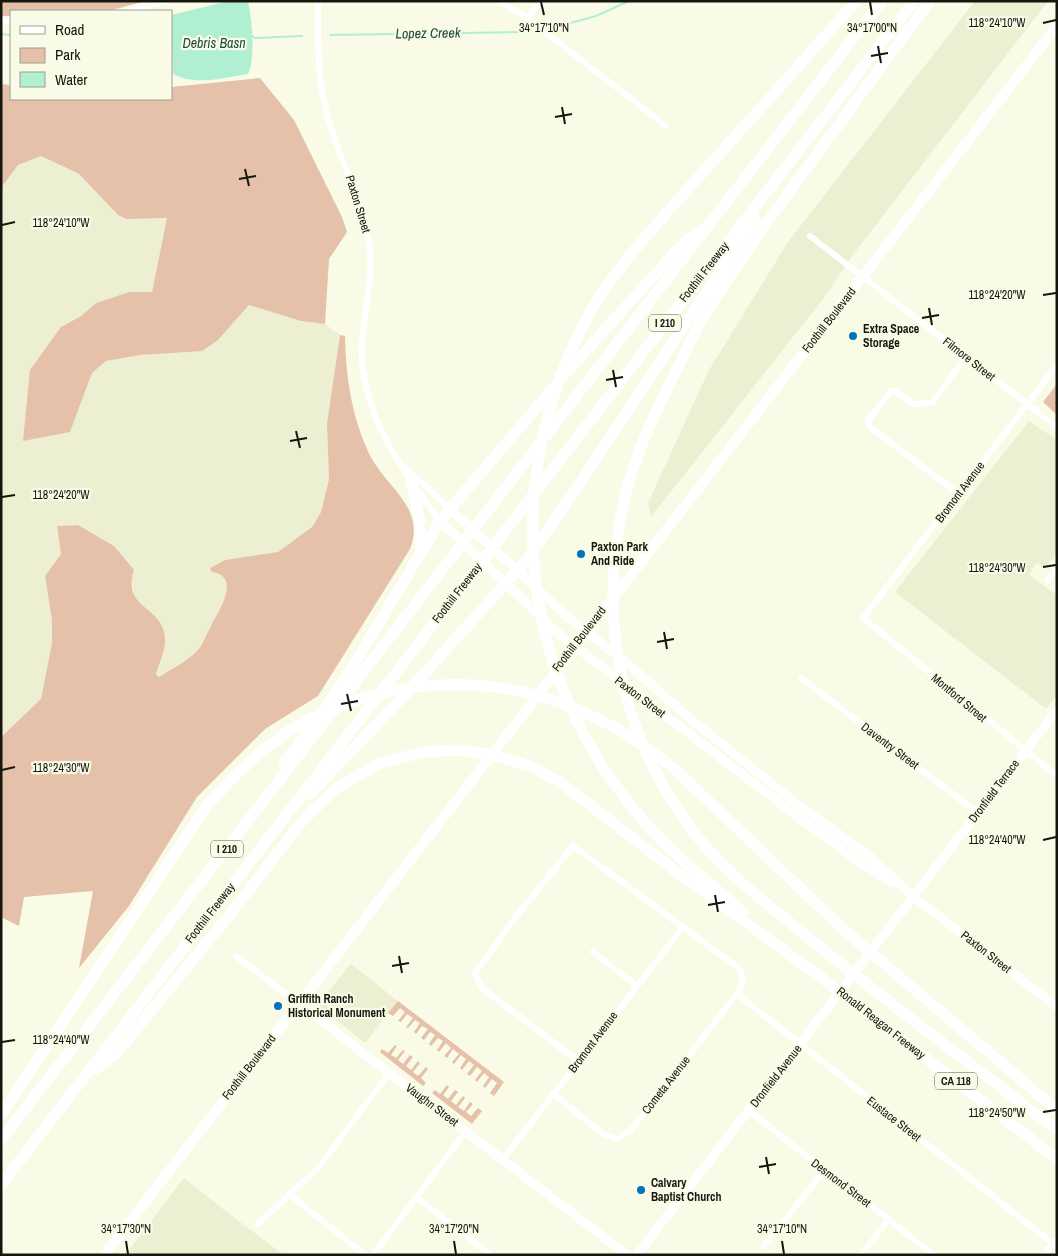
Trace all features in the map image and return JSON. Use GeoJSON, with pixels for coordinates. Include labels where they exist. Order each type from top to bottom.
{"type":"FeatureCollection","features":[{"type":"Feature","properties":{"kind":"highway"},"geometry":{"type":"LineString","coordinates":[[823,979],[664,843],[621,792],[600,763],[577,724],[553,663],[538,605],[533,563],[532,503],[545,426],[563,371],[593,308],[632,252],[856,1]]}},
{"type":"Feature","properties":{"kind":"highway","name":"Foothill Freeway"},"geometry":{"type":"LineString","coordinates":[[1,1140],[882,1]]}},
{"type":"Feature","properties":{"kind":"highway","name":"Foothill Freeway"},"geometry":{"type":"LineString","coordinates":[[1,1185],[87,1076],[127,1019],[914,1]]}},
{"type":"Feature","properties":{"kind":"highway"},"geometry":{"type":"LineString","coordinates":[[930,1],[756,236],[701,322],[659,406],[633,468],[620,518],[612,591],[614,645],[620,679],[636,727],[658,777],[701,841],[749,889],[868,987],[1057,1130]]}},
{"type":"Feature","properties":{"kind":"highway"},"geometry":{"type":"LineString","coordinates":[[272,833],[404,696],[518,570],[571,497],[724,262],[825,116]]}},
{"type":"Feature","properties":{"kind":"highway"},"geometry":{"type":"LineString","coordinates":[[252,816],[268,784],[330,701],[358,658],[440,521],[604,329],[689,238],[709,226]]}},
{"type":"Feature","properties":{"kind":"highway"},"geometry":{"type":"LineString","coordinates":[[411,481],[419,516],[421,550]]}},
{"type":"Feature","properties":{"kind":"highway"},"geometry":{"type":"LineString","coordinates":[[1,1115],[207,805],[238,771],[270,745],[307,721],[352,702],[391,691],[438,685],[472,684],[515,690],[578,708],[602,718],[629,735],[678,772],[843,929],[1057,1110]]}},
{"type":"Feature","properties":{"kind":"highway"},"geometry":{"type":"LineString","coordinates":[[87,1076],[116,1054],[236,908],[303,820],[335,788],[378,764],[423,752],[441,750],[492,755],[532,767],[560,782],[669,866],[823,979]]}},
{"type":"Feature","properties":{"kind":"highway","name":"Ronald Reagan Freeway"},"geometry":{"type":"LineString","coordinates":[[823,979],[1057,1159]]}},
{"type":"Feature","properties":{"kind":"main road","name":"Foothill Boulevard"},"geometry":{"type":"LineString","coordinates":[[104,1255],[585,631],[1057,26]]}},
{"type":"Feature","properties":{"kind":"street"},"geometry":{"type":"LineString","coordinates":[[132,10],[166,1]]}},
{"type":"Feature","properties":{"kind":"street","name":"Paxton Street"},"geometry":{"type":"LineString","coordinates":[[318,1],[319,56],[324,103],[331,128],[363,212],[368,239],[370,279],[362,358],[365,386],[376,423],[411,481],[440,521],[505,585],[574,646],[806,823],[864,865],[914,897]]}},
{"type":"Feature","properties":{"kind":"street"},"geometry":{"type":"LineString","coordinates":[[499,1],[527,18],[666,126]]}},
{"type":"Feature","properties":{"kind":"street"},"geometry":{"type":"LineString","coordinates":[[527,18],[540,1]]}},
{"type":"Feature","properties":{"kind":"street","name":"Filmore Street"},"geometry":{"type":"LineString","coordinates":[[810,236],[1057,427]]}},
{"type":"Feature","properties":{"kind":"street"},"geometry":{"type":"LineString","coordinates":[[958,493],[870,427],[868,421],[891,390],[895,390],[914,404],[932,403],[966,357]]}},
{"type":"Feature","properties":{"kind":"street","name":"Bromont Avenue"},"geometry":{"type":"LineString","coordinates":[[863,618],[1057,365]]}},
{"type":"Feature","properties":{"kind":"street","name":"Paxton Street"},"geometry":{"type":"LineString","coordinates":[[400,462],[585,631],[757,772],[870,857],[914,897],[1057,1007]]}},
{"type":"Feature","properties":{"kind":"street"},"geometry":{"type":"LineString","coordinates":[[1048,580],[1057,568]]}},
{"type":"Feature","properties":{"kind":"street","name":"Montford Street"},"geometry":{"type":"LineString","coordinates":[[863,618],[1025,752],[1057,776]]}},
{"type":"Feature","properties":{"kind":"street","name":"Daventry Street"},"geometry":{"type":"LineString","coordinates":[[801,678],[978,813]]}},
{"type":"Feature","properties":{"kind":"street","name":"Dronfield Terrace"},"geometry":{"type":"LineString","coordinates":[[914,897],[1057,710]]}},
{"type":"Feature","properties":{"kind":"street"},"geometry":{"type":"LineString","coordinates":[[578,1061],[482,988],[475,973],[573,846],[684,926]]}},
{"type":"Feature","properties":{"kind":"street","name":"Dronfield Avenue"},"geometry":{"type":"LineString","coordinates":[[637,1255],[914,897]]}},
{"type":"Feature","properties":{"kind":"street","name":"Bromont Avenue"},"geometry":{"type":"LineString","coordinates":[[503,1159],[555,1095],[578,1061],[684,926]]}},
{"type":"Feature","properties":{"kind":"street","name":"Cometa Avenue"},"geometry":{"type":"LineString","coordinates":[[555,1095],[603,1134],[616,1139],[630,1131],[736,994],[743,984],[740,969],[684,926]]}},
{"type":"Feature","properties":{"kind":"street"},"geometry":{"type":"LineString","coordinates":[[593,952],[637,986]]}},
{"type":"Feature","properties":{"kind":"street","name":"Vaughn Street"},"geometry":{"type":"LineString","coordinates":[[237,957],[627,1255]]}},
{"type":"Feature","properties":{"kind":"street","name":"Eustace Street"},"geometry":{"type":"LineString","coordinates":[[736,994],[799,1046],[1054,1240]]}},
{"type":"Feature","properties":{"kind":"street"},"geometry":{"type":"LineString","coordinates":[[258,1224],[319,1167],[390,1073]]}},
{"type":"Feature","properties":{"kind":"street","name":"Desmond Street"},"geometry":{"type":"LineString","coordinates":[[749,1111],[934,1255]]}},
{"type":"Feature","properties":{"kind":"street"},"geometry":{"type":"LineString","coordinates":[[372,1255],[466,1131]]}},
{"type":"Feature","properties":{"kind":"street"},"geometry":{"type":"LineString","coordinates":[[764,1246],[824,1170]]}},
{"type":"Feature","properties":{"kind":"street"},"geometry":{"type":"LineString","coordinates":[[289,1194],[365,1255]]}},
{"type":"Feature","properties":{"kind":"street"},"geometry":{"type":"LineString","coordinates":[[416,1197],[491,1255]]}},
{"type":"Feature","properties":{"kind":"street"},"geometry":{"type":"LineString","coordinates":[[861,1255],[889,1219]]}},
{"type":"Feature","properties":{"kind":"street"},"geometry":{"type":"LineString","coordinates":[[1044,1255],[1054,1240]]}},
{"type":"Feature","properties":{"kind":"shaded area"},"geometry":{"type":"Polygon","coordinates":[[[975,1],[1048,1],[852,256],[827,294],[651,517],[648,503],[709,370],[788,242],[975,1]]]}},
{"type":"Feature","properties":{"kind":"shaded area"},"geometry":{"type":"Polygon","coordinates":[[[40,156],[79,174],[118,215],[126,219],[167,218],[152,292],[129,292],[96,303],[81,316],[61,327],[70,432],[92,373],[106,361],[218,340],[249,305],[301,321],[325,324],[340,335],[327,424],[329,479],[321,512],[312,527],[278,552],[225,560],[210,568],[224,577],[227,585],[227,596],[197,652],[159,677],[156,674],[164,650],[160,623],[135,599],[131,579],[114,546],[78,525],[57,526],[61,554],[45,576],[52,620],[52,643],[41,699],[1,737],[1,188],[18,165],[40,156]]]}},
{"type":"Feature","properties":{"kind":"shaded area"},"geometry":{"type":"Polygon","coordinates":[[[1029,421],[1057,440],[1057,554],[1047,566],[1043,567],[1037,563],[1029,575],[1057,595],[1057,695],[1046,709],[895,592],[1029,421]]]}},
{"type":"Feature","properties":{"kind":"shaded area"},"geometry":{"type":"Polygon","coordinates":[[[351,964],[398,1001],[365,1043],[320,1007],[320,1002],[351,964]]]}},
{"type":"Feature","properties":{"kind":"shaded area"},"geometry":{"type":"Polygon","coordinates":[[[184,1178],[219,1206],[284,1255],[125,1255],[184,1178]]]}},
{"type":"Feature","properties":{"kind":"green space"},"geometry":{"type":"Polygon","coordinates":[[[1,1],[145,1],[113,10],[10,10],[10,16],[1,16],[1,1]]]}},
{"type":"Feature","properties":{"kind":"green space"},"geometry":{"type":"Polygon","coordinates":[[[260,78],[294,120],[342,217],[347,232],[329,259],[325,324],[301,321],[249,305],[218,340],[202,351],[140,355],[106,361],[92,373],[70,432],[23,441],[30,370],[61,327],[81,316],[96,303],[129,292],[152,292],[167,218],[126,219],[118,215],[79,174],[41,156],[18,165],[1,188],[1,84],[10,85],[10,100],[172,100],[172,87],[260,78]]]}},
{"type":"Feature","properties":{"kind":"green space"},"geometry":{"type":"Polygon","coordinates":[[[340,335],[345,336],[350,394],[357,422],[367,449],[382,474],[401,496],[413,520],[414,534],[410,549],[318,696],[265,729],[197,797],[129,906],[79,968],[93,891],[24,897],[19,926],[1,917],[1,737],[41,699],[52,643],[52,620],[45,576],[61,554],[57,526],[78,525],[114,546],[134,570],[133,592],[137,599],[160,623],[164,632],[164,648],[156,674],[159,677],[182,662],[200,647],[226,595],[226,580],[221,575],[212,572],[210,568],[225,560],[278,552],[312,527],[321,512],[329,479],[327,424],[340,335]]]}},
{"type":"Feature","properties":{"kind":"green space"},"geometry":{"type":"Polygon","coordinates":[[[1057,384],[1057,415],[1043,402],[1057,384]]]}},
{"type":"Feature","properties":{"kind":"green space"},"geometry":{"type":"Polygon","coordinates":[[[398,1001],[504,1082],[494,1096],[490,1093],[497,1083],[492,1079],[485,1088],[483,1086],[489,1077],[484,1073],[477,1082],[475,1080],[482,1071],[477,1067],[470,1076],[467,1074],[474,1065],[469,1061],[462,1070],[460,1068],[466,1059],[461,1055],[454,1064],[452,1062],[459,1054],[453,1049],[447,1058],[444,1056],[451,1048],[446,1043],[439,1052],[437,1050],[443,1041],[438,1038],[431,1046],[429,1044],[435,1035],[430,1032],[424,1040],[421,1038],[428,1029],[422,1026],[416,1034],[414,1032],[420,1023],[415,1020],[408,1028],[406,1027],[413,1018],[407,1014],[401,1022],[398,1021],[405,1012],[400,1008],[393,1016],[388,1013],[398,1001]]]}},
{"type":"Feature","properties":{"kind":"green space"},"geometry":{"type":"Polygon","coordinates":[[[395,1045],[397,1046],[391,1055],[396,1058],[403,1050],[405,1051],[398,1060],[403,1064],[410,1055],[413,1057],[406,1066],[411,1070],[418,1061],[420,1063],[413,1072],[418,1076],[426,1067],[428,1069],[421,1078],[426,1083],[423,1086],[380,1052],[382,1049],[388,1053],[395,1045]]]}},
{"type":"Feature","properties":{"kind":"green space"},"geometry":{"type":"Polygon","coordinates":[[[447,1085],[449,1087],[443,1095],[448,1099],[455,1090],[458,1092],[451,1101],[456,1105],[463,1096],[465,1098],[458,1107],[464,1111],[470,1102],[473,1104],[466,1112],[471,1116],[478,1108],[482,1111],[472,1124],[432,1093],[435,1090],[440,1094],[447,1085]]]}},
{"type":"Feature","properties":{"kind":"water","name":"Debris Basn"},"geometry":{"type":"Polygon","coordinates":[[[229,1],[248,2],[253,48],[248,74],[220,79],[191,80],[173,74],[172,15],[229,1]]]}},
{"type":"Feature","properties":{"kind":"waterway","name":"Lopez Creek"},"geometry":{"type":"LineString","coordinates":[[556,27],[596,16],[629,1]]}},
{"type":"Feature","properties":{"kind":"waterway","name":"Lopez Creek"},"geometry":{"type":"LineString","coordinates":[[330,35],[526,32]]}},
{"type":"Feature","properties":{"kind":"waterway","name":"Lopez Creek"},"geometry":{"type":"LineString","coordinates":[[1,34],[10,35]]}},
{"type":"Feature","properties":{"kind":"waterway","name":"Lopez Creek"},"geometry":{"type":"LineString","coordinates":[[251,35],[255,38],[302,36]]}},
{"type":"Feature","properties":{"kind":"place","name":"Extra Space Storage"},"geometry":{"type":"Point","coordinates":[853,336]}},
{"type":"Feature","properties":{"kind":"place","name":"Paxton Park And Ride"},"geometry":{"type":"Point","coordinates":[581,554]}},
{"type":"Feature","properties":{"kind":"place","name":"Griffith Ranch Historical Monument"},"geometry":{"type":"Point","coordinates":[278,1006]}},
{"type":"Feature","properties":{"kind":"place","name":"Calvary Baptist Church"},"geometry":{"type":"Point","coordinates":[641,1190]}}]}
